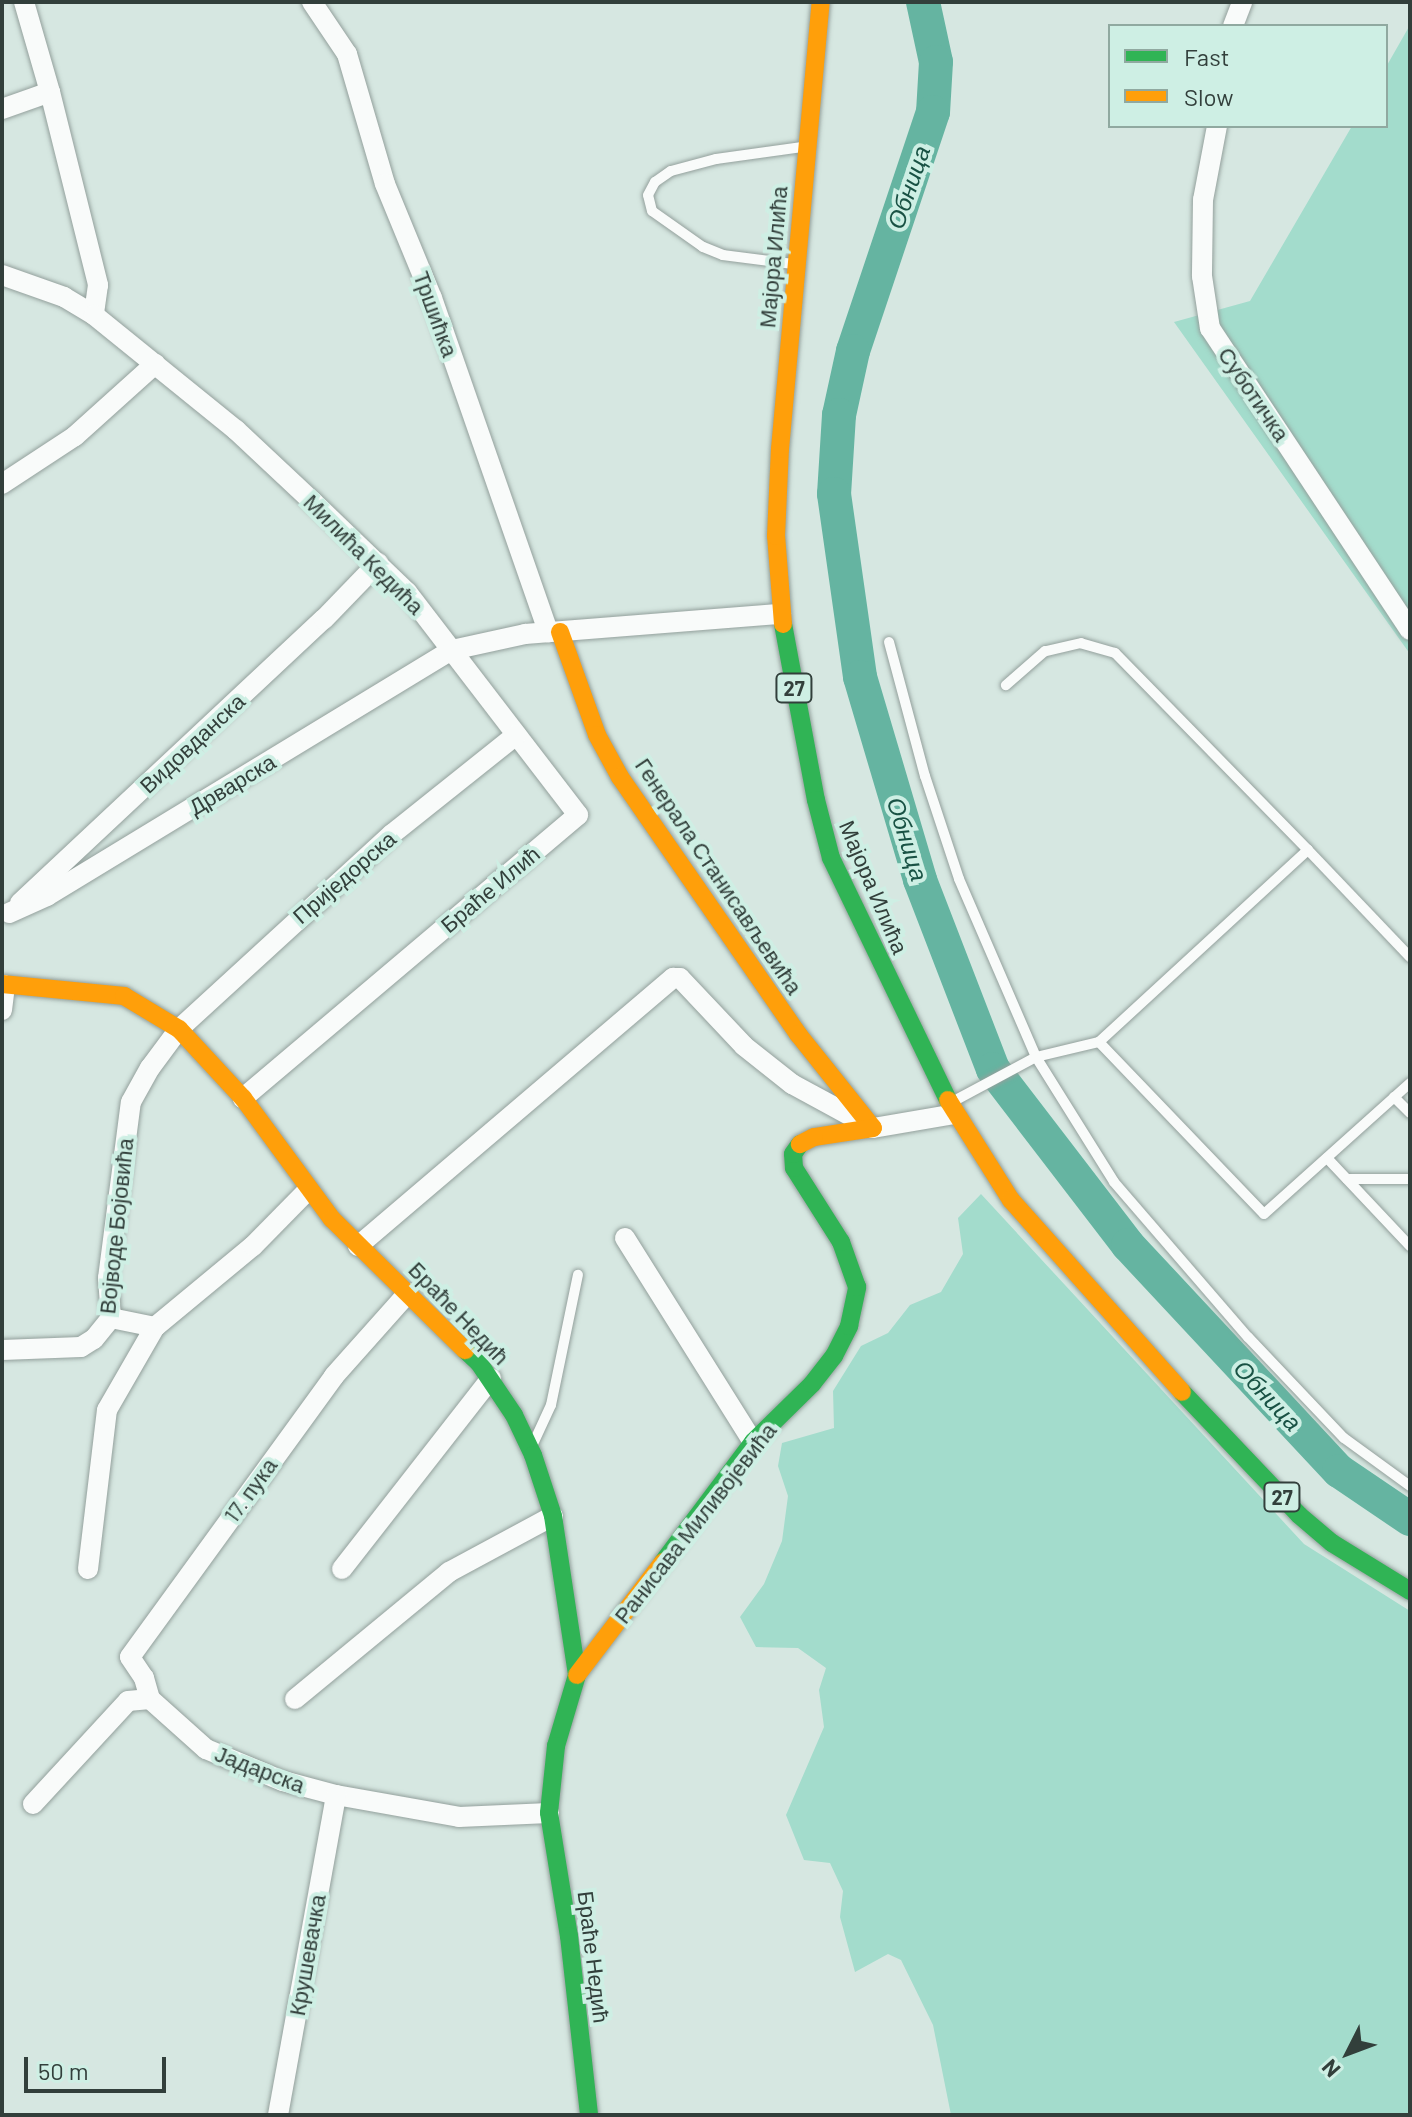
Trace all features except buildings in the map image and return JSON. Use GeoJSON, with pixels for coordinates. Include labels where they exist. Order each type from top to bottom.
{"type":"FeatureCollection","features":[{"type":"Feature","properties":{"kind":"street"},"geometry":{"type":"LineString","coordinates":[[24,2],[98,285],[94,315]]}},
{"type":"Feature","properties":{"kind":"street","name":"Тршићка"},"geometry":{"type":"LineString","coordinates":[[312,2],[347,54],[385,184],[432,298],[554,632]]}},
{"type":"Feature","properties":{"kind":"street","name":"Мајора Илића"},"geometry":{"type":"LineString","coordinates":[[821,2],[777,501],[781,614],[816,800],[831,858],[952,1109],[994,1177],[1092,1295],[1306,1522],[1332,1543],[1410,1591]]}},
{"type":"Feature","properties":{"kind":"street"},"geometry":{"type":"LineString","coordinates":[[1234,24],[1242,2]]}},
{"type":"Feature","properties":{"kind":"street"},"geometry":{"type":"LineString","coordinates":[[2,109],[50,92]]}},
{"type":"Feature","properties":{"kind":"street","name":"Суботичка"},"geometry":{"type":"LineString","coordinates":[[1217,128],[1203,200],[1202,276],[1210,328],[1410,630]]}},
{"type":"Feature","properties":{"kind":"street","name":"Милића Кедића"},"geometry":{"type":"LineString","coordinates":[[2,275],[64,297],[94,315],[236,430],[407,592],[452,650]]}},
{"type":"Feature","properties":{"kind":"street"},"geometry":{"type":"LineString","coordinates":[[2,484],[75,436],[155,364]]}},
{"type":"Feature","properties":{"kind":"street","name":"Видовданска"},"geometry":{"type":"LineString","coordinates":[[6,916],[324,619],[378,563]]}},
{"type":"Feature","properties":{"kind":"street"},"geometry":{"type":"LineString","coordinates":[[452,650],[502,637],[781,614]]}},
{"type":"Feature","properties":{"kind":"street","name":"Генерала Станисављевића"},"geometry":{"type":"LineString","coordinates":[[554,632],[597,735],[620,777],[684,874],[744,953],[798,1034],[873,1128]]}},
{"type":"Feature","properties":{"kind":"street","name":"Браће Илић"},"geometry":{"type":"LineString","coordinates":[[243,1098],[578,815],[452,650]]}},
{"type":"Feature","properties":{"kind":"street","name":"Дрварска"},"geometry":{"type":"LineString","coordinates":[[6,916],[47,896],[452,650]]}},
{"type":"Feature","properties":{"kind":"street","name":"Приједорска"},"geometry":{"type":"LineString","coordinates":[[179,1029],[392,834],[516,735]]}},
{"type":"Feature","properties":{"kind":"street"},"geometry":{"type":"LineString","coordinates":[[358,1246],[673,978],[680,978],[744,1046],[792,1084],[873,1128]]}},
{"type":"Feature","properties":{"kind":"street"},"geometry":{"type":"LineString","coordinates":[[2,1010],[4,984]]}},
{"type":"Feature","properties":{"kind":"street","name":"Браће Недић"},"geometry":{"type":"LineString","coordinates":[[4,984],[124,996],[144,1005],[179,1029],[243,1098],[308,1190],[358,1246],[491,1378],[530,1448],[553,1516],[577,1675],[554,1756],[549,1813],[569,1936],[589,2115]]}},
{"type":"Feature","properties":{"kind":"street","name":"Војводе Бојовића"},"geometry":{"type":"LineString","coordinates":[[2,1350],[81,1347],[94,1339],[111,1318],[108,1278],[131,1102],[179,1029]]}},
{"type":"Feature","properties":{"kind":"street","name":"Ранисава Миливојевића"},"geometry":{"type":"LineString","coordinates":[[577,1675],[753,1442],[812,1384],[834,1356],[855,1308],[857,1287],[841,1242],[794,1168],[796,1146],[814,1137],[873,1128],[952,1109]]}},
{"type":"Feature","properties":{"kind":"street"},"geometry":{"type":"LineString","coordinates":[[88,1569],[107,1410],[155,1327],[253,1246],[308,1190]]}},
{"type":"Feature","properties":{"kind":"street"},"geometry":{"type":"LineString","coordinates":[[625,1238],[753,1442]]}},
{"type":"Feature","properties":{"kind":"street","name":"17. пука"},"geometry":{"type":"LineString","coordinates":[[150,1699],[144,1678],[130,1657],[334,1376],[408,1293]]}},
{"type":"Feature","properties":{"kind":"street"},"geometry":{"type":"LineString","coordinates":[[111,1318],[155,1327]]}},
{"type":"Feature","properties":{"kind":"street"},"geometry":{"type":"LineString","coordinates":[[342,1569],[491,1378]]}},
{"type":"Feature","properties":{"kind":"street"},"geometry":{"type":"LineString","coordinates":[[295,1699],[449,1572],[553,1516]]}},
{"type":"Feature","properties":{"kind":"street"},"geometry":{"type":"LineString","coordinates":[[33,1804],[128,1701],[150,1699]]}},
{"type":"Feature","properties":{"kind":"street","name":"Јадарска"},"geometry":{"type":"LineString","coordinates":[[150,1699],[186,1732],[223,1759],[283,1781],[336,1795],[478,1819],[549,1813]]}},
{"type":"Feature","properties":{"kind":"street","name":"Крушевачка"},"geometry":{"type":"LineString","coordinates":[[278,2115],[336,1795]]}},
{"type":"Feature","properties":{"kind":"lane"},"geometry":{"type":"LineString","coordinates":[[796,265],[723,255],[703,247],[652,211],[648,195],[655,182],[684,167],[808,146]]}},
{"type":"Feature","properties":{"kind":"lane"},"geometry":{"type":"LineString","coordinates":[[889,642],[925,776],[959,879],[1032,1059],[1114,1182],[1248,1337],[1344,1438],[1410,1486]]}},
{"type":"Feature","properties":{"kind":"lane"},"geometry":{"type":"LineString","coordinates":[[1006,685],[1045,651],[1081,643],[1115,653],[1410,957]]}},
{"type":"Feature","properties":{"kind":"lane"},"geometry":{"type":"LineString","coordinates":[[952,1109],[973,1092],[1032,1059],[1099,1042],[1308,850]]}},
{"type":"Feature","properties":{"kind":"lane"},"geometry":{"type":"LineString","coordinates":[[1099,1042],[1264,1214],[1410,1083]]}},
{"type":"Feature","properties":{"kind":"lane"},"geometry":{"type":"LineString","coordinates":[[1394,1097],[1410,1113]]}},
{"type":"Feature","properties":{"kind":"lane"},"geometry":{"type":"LineString","coordinates":[[1327,1158],[1410,1246]]}},
{"type":"Feature","properties":{"kind":"lane"},"geometry":{"type":"LineString","coordinates":[[1347,1179],[1410,1179]]}},
{"type":"Feature","properties":{"kind":"lane"},"geometry":{"type":"LineString","coordinates":[[530,1448],[551,1405],[578,1275]]}},
{"type":"Feature","properties":{"kind":"green space"},"geometry":{"type":"Polygon","coordinates":[[[1410,25],[1410,654],[1174,322],[1250,301],[1351,128],[1388,128],[1388,64],[1410,25]]]}},
{"type":"Feature","properties":{"kind":"green space"},"geometry":{"type":"Polygon","coordinates":[[[981,1194],[1304,1544],[1410,1611],[1410,2115],[951,2115],[933,2025],[901,1960],[888,1954],[855,1972],[840,1917],[843,1891],[830,1863],[804,1860],[786,1815],[824,1727],[819,1690],[826,1668],[798,1648],[756,1647],[740,1617],[764,1584],[782,1541],[788,1496],[778,1466],[782,1443],[834,1428],[833,1391],[861,1346],[888,1333],[910,1305],[941,1292],[963,1254],[958,1218],[981,1194]]]}},
{"type":"Feature","properties":{"kind":"waterway","name":"Обница"},"geometry":{"type":"LineString","coordinates":[[923,2],[936,62],[933,112],[853,351],[839,415],[834,494],[860,677],[920,880],[993,1069],[1128,1245],[1339,1471],[1410,1519]]}},
{"type":"Feature","properties":{"kind":"traffic: fast"},"geometry":{"type":"LineString","coordinates":[[783,624],[816,800],[831,858],[948,1100]]}},
{"type":"Feature","properties":{"kind":"traffic: fast"},"geometry":{"type":"LineString","coordinates":[[663,1562],[753,1442],[812,1384],[834,1356],[849,1326],[857,1287],[841,1242],[794,1168],[793,1154],[800,1144]]}},
{"type":"Feature","properties":{"kind":"traffic: fast"},"geometry":{"type":"LineString","coordinates":[[465,1350],[479,1363],[514,1415],[533,1455],[553,1516],[577,1675],[556,1746],[549,1813],[569,1936],[589,2115]]}},
{"type":"Feature","properties":{"kind":"traffic: fast"},"geometry":{"type":"LineString","coordinates":[[1182,1392],[1299,1515],[1332,1543],[1410,1591]]}},
{"type":"Feature","properties":{"kind":"traffic: slow"},"geometry":{"type":"LineString","coordinates":[[783,624],[776,536],[780,449],[821,2]]}},
{"type":"Feature","properties":{"kind":"traffic: slow"},"geometry":{"type":"LineString","coordinates":[[560,632],[597,735],[620,777],[798,1034],[873,1128],[814,1137],[800,1144]]}},
{"type":"Feature","properties":{"kind":"traffic: slow"},"geometry":{"type":"LineString","coordinates":[[2,984],[124,996],[179,1029],[243,1098],[332,1219],[465,1350]]}},
{"type":"Feature","properties":{"kind":"traffic: slow"},"geometry":{"type":"LineString","coordinates":[[948,1100],[1011,1200],[1182,1392]]}},
{"type":"Feature","properties":{"kind":"traffic: slow"},"geometry":{"type":"LineString","coordinates":[[577,1675],[663,1562]]}}]}
